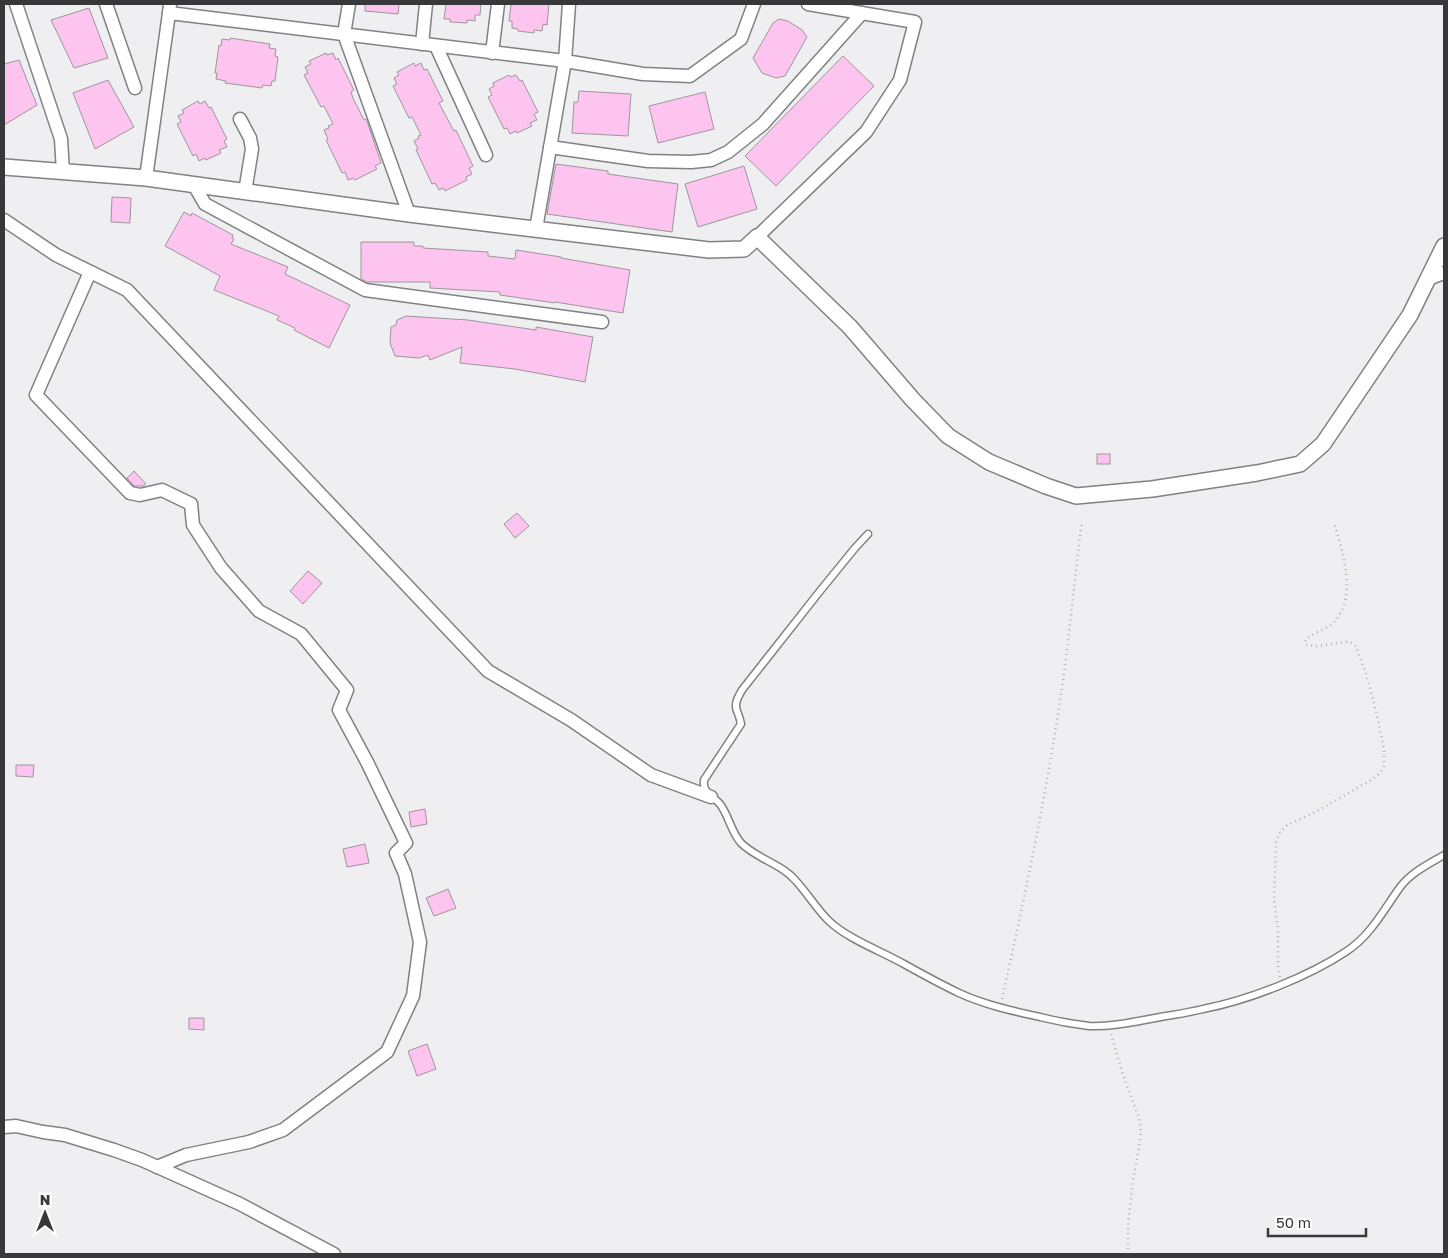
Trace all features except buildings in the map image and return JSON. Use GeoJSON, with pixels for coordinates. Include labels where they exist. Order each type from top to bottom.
{"type":"FeatureCollection","features":[{"type":"Feature","properties":{"kind":"street"},"geometry":{"type":"LineString","coordinates":[[16,4],[60,139],[63,172]]}},
{"type":"Feature","properties":{"kind":"street"},"geometry":{"type":"LineString","coordinates":[[106,4],[136,88]]}},
{"type":"Feature","properties":{"kind":"street"},"geometry":{"type":"LineString","coordinates":[[349,4],[344,34],[409,214]]}},
{"type":"Feature","properties":{"kind":"street"},"geometry":{"type":"LineString","coordinates":[[422,44],[426,4]]}},
{"type":"Feature","properties":{"kind":"street"},"geometry":{"type":"LineString","coordinates":[[492,53],[498,4]]}},
{"type":"Feature","properties":{"kind":"street"},"geometry":{"type":"LineString","coordinates":[[536,229],[565,62],[569,4]]}},
{"type":"Feature","properties":{"kind":"street"},"geometry":{"type":"LineString","coordinates":[[146,178],[170,8],[344,34],[565,62],[643,74],[690,76],[740,39],[754,4]]}},
{"type":"Feature","properties":{"kind":"street"},"geometry":{"type":"LineString","coordinates":[[4,167],[146,178],[409,214],[709,250],[744,249],[866,132],[900,80],[915,22],[808,4]]}},
{"type":"Feature","properties":{"kind":"street"},"geometry":{"type":"LineString","coordinates":[[550,147],[648,161],[692,162],[712,160],[728,152],[763,124],[862,13]]}},
{"type":"Feature","properties":{"kind":"street"},"geometry":{"type":"LineString","coordinates":[[436,46],[486,155]]}},
{"type":"Feature","properties":{"kind":"street"},"geometry":{"type":"LineString","coordinates":[[240,119],[250,138],[252,149],[245,192]]}},
{"type":"Feature","properties":{"kind":"street"},"geometry":{"type":"LineString","coordinates":[[194,185],[205,204],[366,290],[602,322]]}},
{"type":"Feature","properties":{"kind":"street"},"geometry":{"type":"LineString","coordinates":[[4,220],[56,255],[127,290],[488,671],[571,720],[651,775],[712,796]]}},
{"type":"Feature","properties":{"kind":"street"},"geometry":{"type":"LineString","coordinates":[[757,237],[850,327],[913,400],[948,436],[989,462],[1046,486],[1076,496],[1152,489],[1256,473],[1300,464],[1323,444],[1410,315],[1444,246]]}},
{"type":"Feature","properties":{"kind":"street"},"geometry":{"type":"LineString","coordinates":[[90,272],[36,395],[130,493],[140,495],[162,490],[191,504],[193,525],[221,568],[259,611],[301,634],[347,690],[339,710],[367,762],[406,843],[396,853],[405,874],[420,942],[412,996],[387,1052],[283,1130],[249,1142],[186,1155],[157,1167]]}},
{"type":"Feature","properties":{"kind":"street"},"geometry":{"type":"LineString","coordinates":[[1428,279],[1444,273]]}},
{"type":"Feature","properties":{"kind":"street"},"geometry":{"type":"LineString","coordinates":[[4,1127],[16,1126],[65,1135],[114,1150],[240,1204],[334,1254]]}},
{"type":"Feature","properties":{"kind":"lane"},"geometry":{"type":"LineString","coordinates":[[868,534],[843,562],[742,690],[736,702],[736,710],[741,724],[704,780],[703,785],[706,791],[720,804],[741,843],[796,880],[831,923],[848,935],[960,994],[1000,1008],[1070,1024],[1109,1026],[1211,1008],[1254,995],[1310,971],[1349,950],[1362,939],[1376,923],[1401,886],[1419,870],[1444,856]]}},
{"type":"Feature","properties":{"kind":"path"},"geometry":{"type":"LineString","coordinates":[[1000,1008],[1044,799],[1060,701],[1082,521]]}},
{"type":"Feature","properties":{"kind":"path"},"geometry":{"type":"LineString","coordinates":[[1281,984],[1278,965],[1278,929],[1274,900],[1278,835],[1286,826],[1319,810],[1373,779],[1381,772],[1384,766],[1384,750],[1378,719],[1367,677],[1356,646],[1346,642],[1310,646],[1306,645],[1305,642],[1306,638],[1324,630],[1338,617],[1346,597],[1344,559],[1334,523]]}},
{"type":"Feature","properties":{"kind":"path"},"geometry":{"type":"LineString","coordinates":[[1109,1026],[1141,1128],[1128,1226],[1128,1254]]}}]}
